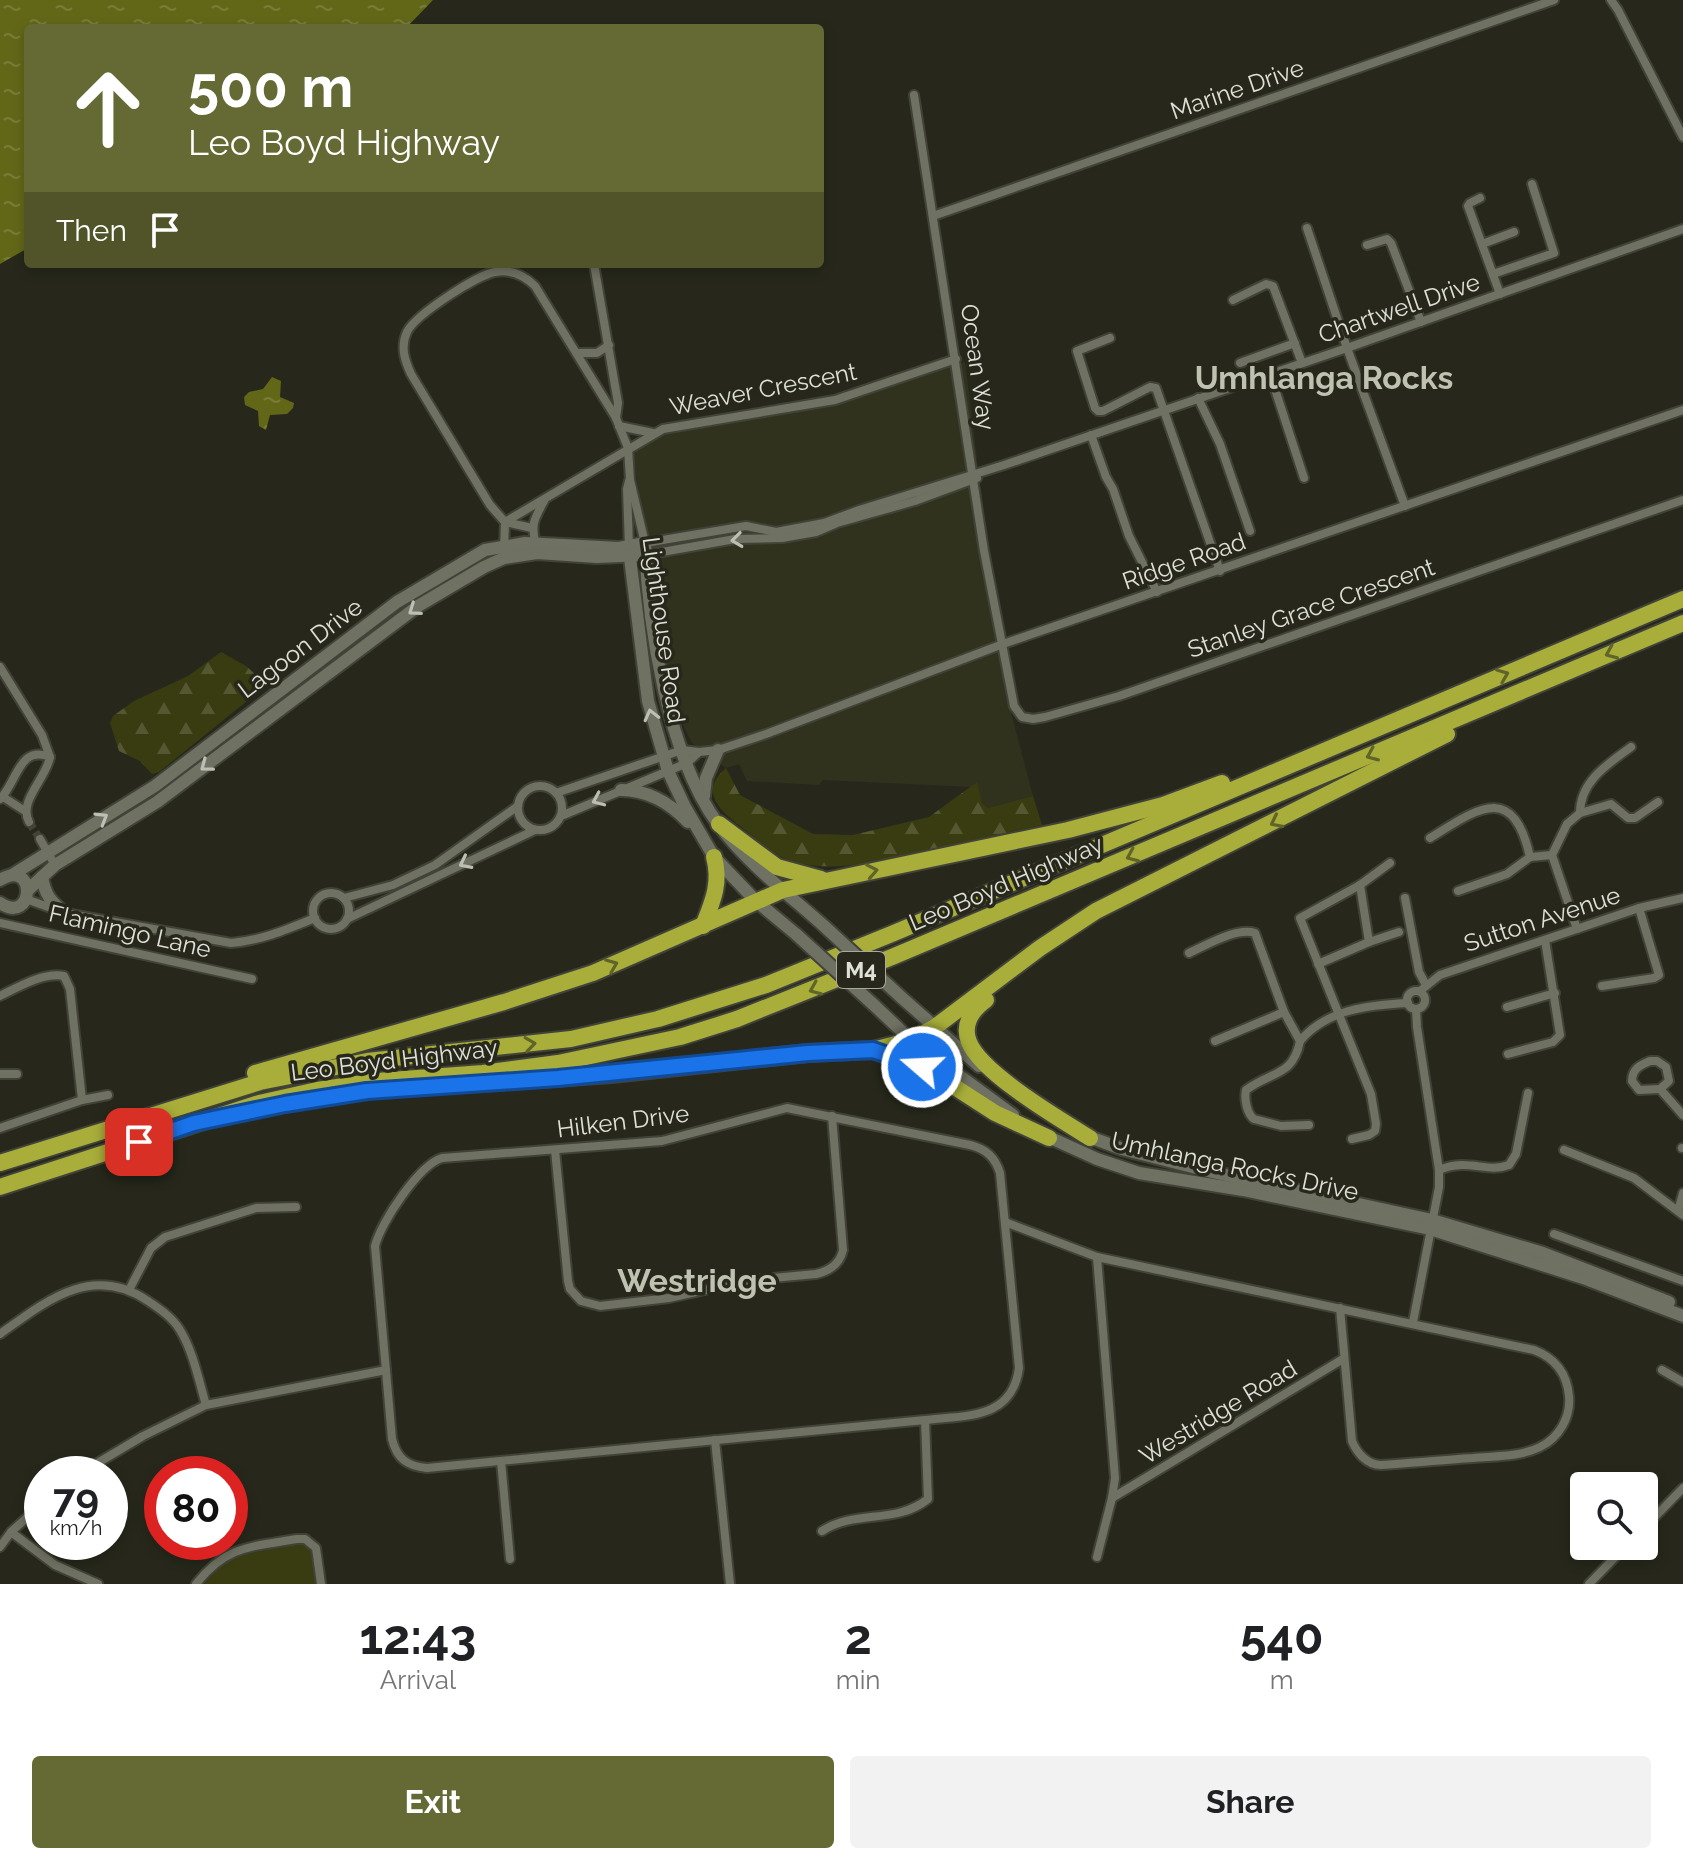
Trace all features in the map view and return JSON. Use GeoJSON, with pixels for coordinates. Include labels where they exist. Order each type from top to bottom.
{"type":"FeatureCollection","features":[{"type":"Feature","properties":{"kind":"highway","name":"Leo Boyd Highway"},"geometry":{"type":"LineString","coordinates":[[0,1163],[260,1082],[367,1061],[571,1039],[723,1000],[866,944],[1683,599]]}},
{"type":"Feature","properties":{"kind":"highway","name":"Leo Boyd Highway"},"geometry":{"type":"LineString","coordinates":[[0,1187],[259,1103],[377,1081],[498,1071],[614,1053],[737,1019],[877,963],[1683,623]]}},
{"type":"Feature","properties":{"kind":"highway"},"geometry":{"type":"LineString","coordinates":[[194,1123],[367,1091],[558,1078],[808,1053],[873,1050],[911,1040],[935,1027],[1040,948],[1096,911],[1569,671]]}},
{"type":"Feature","properties":{"kind":"highway"},"geometry":{"type":"LineString","coordinates":[[45,1148],[130,1112],[593,973],[783,890],[1008,844],[1163,805],[1456,694]]}},
{"type":"Feature","properties":{"kind":"highway"},"geometry":{"type":"LineString","coordinates":[[719,824],[777,867],[805,877],[827,880]]}},
{"type":"Feature","properties":{"kind":"highway"},"geometry":{"type":"LineString","coordinates":[[703,926],[718,885],[714,857]]}},
{"type":"Feature","properties":{"kind":"highway"},"geometry":{"type":"LineString","coordinates":[[1090,1138],[1035,1104],[995,1071],[972,1048],[967,1029],[969,1017],[978,1006],[1096,911]]}},
{"type":"Feature","properties":{"kind":"highway"},"geometry":{"type":"LineString","coordinates":[[873,1050],[933,1073],[995,1113],[1049,1138]]}},
{"type":"Feature","properties":{"kind":"street","name":"Marine Drive"},"geometry":{"type":"LineString","coordinates":[[933,216],[1554,0]]}},
{"type":"Feature","properties":{"kind":"street"},"geometry":{"type":"LineString","coordinates":[[1611,0],[1618,5],[1683,137]]}},
{"type":"Feature","properties":{"kind":"street","name":"Ocean Way"},"geometry":{"type":"LineString","coordinates":[[914,95],[996,618],[1003,644]]}},
{"type":"Feature","properties":{"kind":"street"},"geometry":{"type":"LineString","coordinates":[[1493,274],[1554,253],[1532,184]]}},
{"type":"Feature","properties":{"kind":"street"},"geometry":{"type":"LineString","coordinates":[[1480,198],[1468,206],[1500,294]]}},
{"type":"Feature","properties":{"kind":"street"},"geometry":{"type":"LineString","coordinates":[[1307,228],[1405,506]]}},
{"type":"Feature","properties":{"kind":"street","name":"Chartwell Drive"},"geometry":{"type":"LineString","coordinates":[[645,549],[735,539],[782,538],[816,532],[837,523],[891,509],[991,469],[1683,229]]}},
{"type":"Feature","properties":{"kind":"street"},"geometry":{"type":"LineString","coordinates":[[1482,244],[1514,232]]}},
{"type":"Feature","properties":{"kind":"street"},"geometry":{"type":"LineString","coordinates":[[1367,245],[1387,239],[1391,243],[1421,322]]}},
{"type":"Feature","properties":{"kind":"street"},"geometry":{"type":"LineString","coordinates":[[595,268],[619,409],[618,422]]}},
{"type":"Feature","properties":{"kind":"street"},"geometry":{"type":"LineString","coordinates":[[532,528],[505,522],[490,505],[411,374],[403,351],[407,332],[425,312],[487,274],[511,272],[521,275],[535,286],[618,422],[653,433]]}},
{"type":"Feature","properties":{"kind":"street"},"geometry":{"type":"LineString","coordinates":[[1233,300],[1266,284],[1273,286],[1302,363]]}},
{"type":"Feature","properties":{"kind":"street"},"geometry":{"type":"LineString","coordinates":[[1110,338],[1077,351],[1095,408],[1103,411],[1153,386],[1165,410],[1220,571]]}},
{"type":"Feature","properties":{"kind":"street"},"geometry":{"type":"LineString","coordinates":[[1240,363],[1295,343]]}},
{"type":"Feature","properties":{"kind":"street"},"geometry":{"type":"LineString","coordinates":[[577,353],[597,353],[609,345]]}},
{"type":"Feature","properties":{"kind":"street","name":"Weaver Crescent"},"geometry":{"type":"LineString","coordinates":[[505,522],[653,433],[671,427],[840,399],[956,359]]}},
{"type":"Feature","properties":{"kind":"street"},"geometry":{"type":"LineString","coordinates":[[1270,374],[1304,478]]}},
{"type":"Feature","properties":{"kind":"street"},"geometry":{"type":"LineString","coordinates":[[1198,398],[1220,444],[1250,531]]}},
{"type":"Feature","properties":{"kind":"street","name":"Ridge Road"},"geometry":{"type":"LineString","coordinates":[[682,750],[718,750],[766,734],[1003,644],[1683,410]]}},
{"type":"Feature","properties":{"kind":"street","name":"Lighthouse Road"},"geometry":{"type":"LineString","coordinates":[[618,422],[628,448],[630,480],[645,549],[657,655],[682,750],[705,804],[719,824],[783,890]]}},
{"type":"Feature","properties":{"kind":"street"},"geometry":{"type":"LineString","coordinates":[[1091,435],[1129,536],[1157,592]]}},
{"type":"Feature","properties":{"kind":"street","name":"Lighthouse Road"},"geometry":{"type":"LineString","coordinates":[[630,480],[627,489],[632,589],[648,701],[663,758],[714,857],[755,900]]}},
{"type":"Feature","properties":{"kind":"street"},"geometry":{"type":"LineString","coordinates":[[536,548],[532,528],[545,500]]}},
{"type":"Feature","properties":{"kind":"street","name":"Stanley Grace Crescent"},"geometry":{"type":"LineString","coordinates":[[1003,644],[1017,713],[1027,719],[1045,717],[1119,696],[1683,500]]}},
{"type":"Feature","properties":{"kind":"street"},"geometry":{"type":"LineString","coordinates":[[504,552],[505,522]]}},
{"type":"Feature","properties":{"kind":"street","name":"Lagoon Drive"},"geometry":{"type":"LineString","coordinates":[[536,548],[597,557],[645,549]]}},
{"type":"Feature","properties":{"kind":"street","name":"Lagoon Drive"},"geometry":{"type":"LineString","coordinates":[[6,878],[155,786],[397,602],[485,550],[504,552],[536,548],[629,552]]}},
{"type":"Feature","properties":{"kind":"street","name":"Lagoon Drive"},"geometry":{"type":"LineString","coordinates":[[27,895],[55,865],[157,802],[418,606],[504,552]]}},
{"type":"Feature","properties":{"kind":"street"},"geometry":{"type":"LineString","coordinates":[[597,557],[615,565],[632,589]]}},
{"type":"Feature","properties":{"kind":"street"},"geometry":{"type":"LineString","coordinates":[[443,574],[450,587]]}},
{"type":"Feature","properties":{"kind":"street"},"geometry":{"type":"LineString","coordinates":[[368,624],[378,636]]}},
{"type":"Feature","properties":{"kind":"street"},"geometry":{"type":"LineString","coordinates":[[318,661],[328,676]]}},
{"type":"Feature","properties":{"kind":"street"},"geometry":{"type":"LineString","coordinates":[[0,667],[42,735],[50,757],[47,770],[25,811]]}},
{"type":"Feature","properties":{"kind":"street"},"geometry":{"type":"LineString","coordinates":[[1580,813],[1583,793],[1596,774],[1631,747]]}},
{"type":"Feature","properties":{"kind":"street"},"geometry":{"type":"LineString","coordinates":[[556,793],[682,750]]}},
{"type":"Feature","properties":{"kind":"street"},"geometry":{"type":"LineString","coordinates":[[705,804],[706,778],[718,750]]}},
{"type":"Feature","properties":{"kind":"street"},"geometry":{"type":"LineString","coordinates":[[561,816],[562,804],[556,793],[545,786],[533,787],[522,794],[518,806],[435,865],[393,885],[344,898],[329,893],[319,898],[313,907],[315,918],[328,928],[339,927],[347,919],[535,830],[553,826],[561,816],[687,763],[699,752]]}},
{"type":"Feature","properties":{"kind":"street"},"geometry":{"type":"LineString","coordinates":[[29,822],[25,811],[2,798],[26,758],[39,753],[50,757]]}},
{"type":"Feature","properties":{"kind":"street"},"geometry":{"type":"LineString","coordinates":[[621,790],[641,792],[665,802],[701,835]]}},
{"type":"Feature","properties":{"kind":"street"},"geometry":{"type":"LineString","coordinates":[[1577,929],[1552,855],[1567,824],[1580,813],[1611,804],[1631,819],[1658,802]]}},
{"type":"Feature","properties":{"kind":"street"},"geometry":{"type":"LineString","coordinates":[[518,806],[524,824],[535,830]]}},
{"type":"Feature","properties":{"kind":"street"},"geometry":{"type":"LineString","coordinates":[[1430,838],[1478,811],[1500,808],[1506,810],[1522,827],[1530,857]]}},
{"type":"Feature","properties":{"kind":"street"},"geometry":{"type":"LineString","coordinates":[[76,834],[84,847]]}},
{"type":"Feature","properties":{"kind":"street"},"geometry":{"type":"LineString","coordinates":[[40,839],[55,865]]}},
{"type":"Feature","properties":{"kind":"street"},"geometry":{"type":"LineString","coordinates":[[1458,891],[1507,874],[1530,857],[1552,855]]}},
{"type":"Feature","properties":{"kind":"street"},"geometry":{"type":"LineString","coordinates":[[1352,1139],[1372,1134],[1376,1124],[1371,1094],[1300,918],[1360,885],[1390,863]]}},
{"type":"Feature","properties":{"kind":"street"},"geometry":{"type":"LineString","coordinates":[[42,877],[45,893],[65,913]]}},
{"type":"Feature","properties":{"kind":"street"},"geometry":{"type":"LineString","coordinates":[[6,878],[24,881],[27,895]]}},
{"type":"Feature","properties":{"kind":"street"},"geometry":{"type":"LineString","coordinates":[[1360,885],[1369,942]]}},
{"type":"Feature","properties":{"kind":"street","name":"Umhlanga Rocks Drive"},"geometry":{"type":"LineString","coordinates":[[783,890],[1017,1097],[1053,1120],[1090,1138],[1212,1172],[1543,1253],[1683,1307]]}},
{"type":"Feature","properties":{"kind":"street"},"geometry":{"type":"LineString","coordinates":[[27,895],[65,913],[231,943],[283,931],[315,918]]}},
{"type":"Feature","properties":{"kind":"street"},"geometry":{"type":"LineString","coordinates":[[0,903],[15,908],[27,895]]}},
{"type":"Feature","properties":{"kind":"street"},"geometry":{"type":"LineString","coordinates":[[344,898],[349,908],[347,919]]}},
{"type":"Feature","properties":{"kind":"street"},"geometry":{"type":"LineString","coordinates":[[1309,1125],[1281,1126],[1254,1119],[1250,1116],[1245,1097],[1251,1087],[1280,1073],[1293,1062],[1300,1041],[1313,1027],[1362,1007],[1421,1008],[1426,1000],[1405,898]]}},
{"type":"Feature","properties":{"kind":"street","name":"Sutton Avenue"},"geometry":{"type":"LineString","coordinates":[[1412,1006],[1411,992],[1423,988],[1440,975],[1639,908],[1683,898]]}},
{"type":"Feature","properties":{"kind":"street","name":"Umhlanga Rocks Drive"},"geometry":{"type":"LineString","coordinates":[[755,900],[911,1040],[984,1095],[1049,1138],[1139,1173],[1431,1225],[1683,1316]]}},
{"type":"Feature","properties":{"kind":"street"},"geometry":{"type":"LineString","coordinates":[[1602,986],[1659,975],[1639,908]]}},
{"type":"Feature","properties":{"kind":"street","name":"Flamingo Lane"},"geometry":{"type":"LineString","coordinates":[[0,923],[252,979]]}},
{"type":"Feature","properties":{"kind":"street"},"geometry":{"type":"LineString","coordinates":[[1189,953],[1221,939],[1254,931],[1284,1012],[1300,1041]]}},
{"type":"Feature","properties":{"kind":"street"},"geometry":{"type":"LineString","coordinates":[[1318,964],[1399,932]]}},
{"type":"Feature","properties":{"kind":"street"},"geometry":{"type":"LineString","coordinates":[[1508,1054],[1553,1042],[1560,1037],[1545,940]]}},
{"type":"Feature","properties":{"kind":"street"},"geometry":{"type":"LineString","coordinates":[[0,996],[52,975],[64,976],[70,989],[82,1100]]}},
{"type":"Feature","properties":{"kind":"street"},"geometry":{"type":"LineString","coordinates":[[1507,1007],[1555,993]]}},
{"type":"Feature","properties":{"kind":"street"},"geometry":{"type":"LineString","coordinates":[[1412,1006],[1439,1170],[1439,1187],[1413,1322]]}},
{"type":"Feature","properties":{"kind":"street"},"geometry":{"type":"LineString","coordinates":[[1215,1041],[1284,1012]]}},
{"type":"Feature","properties":{"kind":"street"},"geometry":{"type":"LineString","coordinates":[[1650,1061],[1662,1064],[1668,1070],[1669,1078],[1668,1084],[1660,1089],[1639,1090],[1632,1081],[1634,1071],[1650,1061]]}},
{"type":"Feature","properties":{"kind":"street"},"geometry":{"type":"LineString","coordinates":[[0,1074],[17,1074]]}},
{"type":"Feature","properties":{"kind":"street"},"geometry":{"type":"LineString","coordinates":[[1660,1089],[1683,1115]]}},
{"type":"Feature","properties":{"kind":"street"},"geometry":{"type":"LineString","coordinates":[[1439,1170],[1457,1164],[1496,1168],[1509,1165],[1516,1154],[1528,1093]]}},
{"type":"Feature","properties":{"kind":"street"},"geometry":{"type":"LineString","coordinates":[[0,1128],[82,1100],[108,1095]]}},
{"type":"Feature","properties":{"kind":"street","name":"Hilken Drive"},"geometry":{"type":"LineString","coordinates":[[796,1108],[832,1116],[981,1148],[998,1166],[1019,1368],[1017,1381],[1006,1401],[988,1411],[925,1420],[427,1468],[406,1463],[392,1439],[375,1246],[381,1230],[420,1172],[433,1161],[662,1141],[781,1109],[796,1108]]}},
{"type":"Feature","properties":{"kind":"street"},"geometry":{"type":"LineString","coordinates":[[555,1150],[570,1289],[581,1301],[600,1306],[669,1298],[750,1280],[816,1274],[838,1262],[843,1250],[832,1116]]}},
{"type":"Feature","properties":{"kind":"street"},"geometry":{"type":"LineString","coordinates":[[1564,1150],[1634,1178],[1681,1213]]}},
{"type":"Feature","properties":{"kind":"street"},"geometry":{"type":"LineString","coordinates":[[1681,1213],[1683,1193]]}},
{"type":"Feature","properties":{"kind":"street"},"geometry":{"type":"LineString","coordinates":[[129,1290],[151,1248],[165,1237],[256,1208],[296,1207]]}},
{"type":"Feature","properties":{"kind":"street"},"geometry":{"type":"LineString","coordinates":[[1005,1222],[1097,1257],[1413,1322],[1544,1354],[1560,1368],[1568,1384],[1570,1405],[1564,1425],[1544,1445],[1517,1454],[1376,1465],[1362,1457],[1353,1445],[1340,1308]]}},
{"type":"Feature","properties":{"kind":"street"},"geometry":{"type":"LineString","coordinates":[[1554,1234],[1683,1281]]}},
{"type":"Feature","properties":{"kind":"street","name":"Westridge Road"},"geometry":{"type":"LineString","coordinates":[[1097,1257],[1115,1478],[1097,1557]]}},
{"type":"Feature","properties":{"kind":"street"},"geometry":{"type":"LineString","coordinates":[[0,1334],[62,1292],[106,1285],[129,1290],[155,1306],[180,1329],[206,1405]]}},
{"type":"Feature","properties":{"kind":"street","name":"Westridge Road"},"geometry":{"type":"LineString","coordinates":[[1112,1498],[1343,1359]]}},
{"type":"Feature","properties":{"kind":"street"},"geometry":{"type":"LineString","coordinates":[[107,1456],[206,1405],[386,1370]]}},
{"type":"Feature","properties":{"kind":"street"},"geometry":{"type":"LineString","coordinates":[[1662,1370],[1683,1382]]}},
{"type":"Feature","properties":{"kind":"street"},"geometry":{"type":"LineString","coordinates":[[822,1531],[847,1519],[907,1512],[928,1499],[925,1420]]}},
{"type":"Feature","properties":{"kind":"street"},"geometry":{"type":"LineString","coordinates":[[715,1440],[730,1584]]}},
{"type":"Feature","properties":{"kind":"street"},"geometry":{"type":"LineString","coordinates":[[501,1461],[510,1559]]}},
{"type":"Feature","properties":{"kind":"street"},"geometry":{"type":"LineString","coordinates":[[1658,1514],[1683,1488]]}},
{"type":"Feature","properties":{"kind":"street"},"geometry":{"type":"LineString","coordinates":[[0,1547],[24,1520]]}},
{"type":"Feature","properties":{"kind":"street"},"geometry":{"type":"LineString","coordinates":[[11,1532],[55,1565],[98,1584]]}},
{"type":"Feature","properties":{"kind":"street"},"geometry":{"type":"LineString","coordinates":[[196,1584],[218,1559],[233,1551],[297,1539],[305,1539],[316,1548],[321,1584]]}},
{"type":"Feature","properties":{"kind":"street"},"geometry":{"type":"LineString","coordinates":[[1589,1584],[1612,1560]]}},
{"type":"Feature","properties":{"kind":"shaded area"},"geometry":{"type":"Polygon","coordinates":[[[965,362],[1003,669],[1009,705],[1033,796],[988,808],[982,803],[976,782],[972,787],[823,780],[819,785],[747,781],[739,764],[726,768],[692,743],[670,699],[633,454],[665,432],[829,407],[965,362]]]}},
{"type":"Feature","properties":{"kind":"green space"},"geometry":{"type":"Polygon","coordinates":[[[221,652],[246,666],[267,685],[159,772],[152,774],[140,761],[119,751],[110,723],[113,716],[134,701],[188,676],[221,652]]]}},
{"type":"Feature","properties":{"kind":"green space"},"geometry":{"type":"Polygon","coordinates":[[[726,768],[740,795],[813,834],[853,835],[929,817],[977,782],[982,803],[988,808],[1033,796],[1042,825],[867,863],[811,865],[773,853],[723,811],[713,795],[713,787],[726,768]]]}},
{"type":"Feature","properties":{"kind":"green space"},"geometry":{"type":"Polygon","coordinates":[[[298,1543],[308,1545],[312,1549],[317,1584],[204,1584],[226,1560],[248,1560],[248,1554],[298,1543]]]}},
{"type":"Feature","properties":{"kind":"water"},"geometry":{"type":"Polygon","coordinates":[[[0,0],[433,0],[410,24],[24,24],[24,250],[0,264],[0,0]]]}},
{"type":"Feature","properties":{"kind":"water"},"geometry":{"type":"Polygon","coordinates":[[[272,377],[281,381],[280,397],[294,403],[287,414],[270,415],[266,430],[259,426],[258,411],[245,405],[244,397],[249,392],[263,389],[272,377]]]}},
{"type":"Feature","properties":{"kind":"tunnel"},"geometry":{"type":"LineString","coordinates":[[29,822],[40,839]]}},
{"type":"Feature","properties":{"kind":"district","name":"Umhlanga Rocks"},"geometry":{"type":"Point","coordinates":[1324,377]}},
{"type":"Feature","properties":{"kind":"district","name":"Westridge"},"geometry":{"type":"Point","coordinates":[697,1280]}},
{"type":"Feature","properties":{"kind":"route"},"geometry":{"type":"LineString","coordinates":[[139,1142],[194,1123],[367,1091],[612,1074],[808,1053],[873,1050],[922,1067]]}}]}
